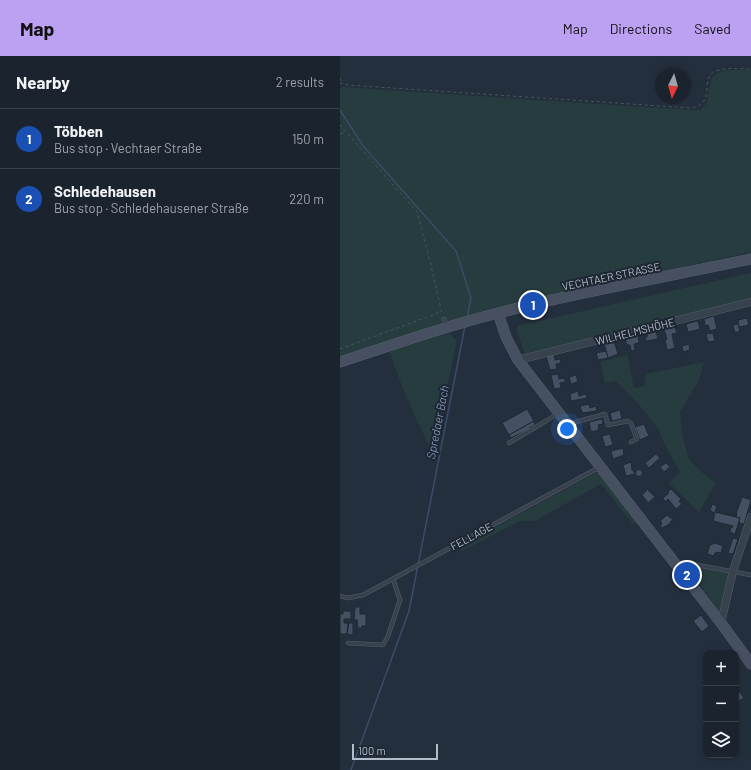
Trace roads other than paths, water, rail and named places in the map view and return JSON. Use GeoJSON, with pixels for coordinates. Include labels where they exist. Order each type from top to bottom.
{"type":"FeatureCollection","features":[{"type":"Feature","properties":{"kind":"street","name":"VECHTAER STRASSE"},"geometry":{"type":"LineString","coordinates":[[340,362],[450,325],[477,318],[580,294],[751,259]]}},
{"type":"Feature","properties":{"kind":"street","name":"WILHELMSHÖHE"},"geometry":{"type":"LineString","coordinates":[[518,360],[751,302]]}},
{"type":"Feature","properties":{"kind":"street"},"geometry":{"type":"LineString","coordinates":[[498,313],[506,336],[518,360],[602,466],[678,568],[721,622],[751,664]]}},
{"type":"Feature","properties":{"kind":"street"},"geometry":{"type":"LineString","coordinates":[[721,622],[733,571],[751,516]]}},
{"type":"Feature","properties":{"kind":"lane"},"geometry":{"type":"LineString","coordinates":[[444,319],[450,325]]}},
{"type":"Feature","properties":{"kind":"lane"},"geometry":{"type":"LineString","coordinates":[[509,443],[546,422],[559,412]]}},
{"type":"Feature","properties":{"kind":"lane"},"geometry":{"type":"LineString","coordinates":[[568,424],[605,414],[608,425],[628,421],[631,423],[637,439],[631,442]]}},
{"type":"Feature","properties":{"kind":"lane","name":"FELLAGE"},"geometry":{"type":"LineString","coordinates":[[340,596],[348,598],[363,595],[602,466]]}},
{"type":"Feature","properties":{"kind":"lane"},"geometry":{"type":"LineString","coordinates":[[678,568],[686,563],[751,575]]}},
{"type":"Feature","properties":{"kind":"lane"},"geometry":{"type":"LineString","coordinates":[[348,642],[383,645],[388,636],[400,600],[393,579]]}},
{"type":"Feature","properties":{"kind":"waterway","name":"Spredaer Bach"},"geometry":{"type":"LineString","coordinates":[[340,110],[364,147],[456,251],[471,298],[467,318]]}},
{"type":"Feature","properties":{"kind":"waterway","name":"Spredaer Bach"},"geometry":{"type":"LineString","coordinates":[[351,770],[409,611],[465,326]]}},
{"type":"Feature","properties":{"kind":"place","name":"Többen"},"geometry":{"type":"Point","coordinates":[533,305]}},
{"type":"Feature","properties":{"kind":"place","name":"Schledehausen"},"geometry":{"type":"Point","coordinates":[687,575]}}]}
